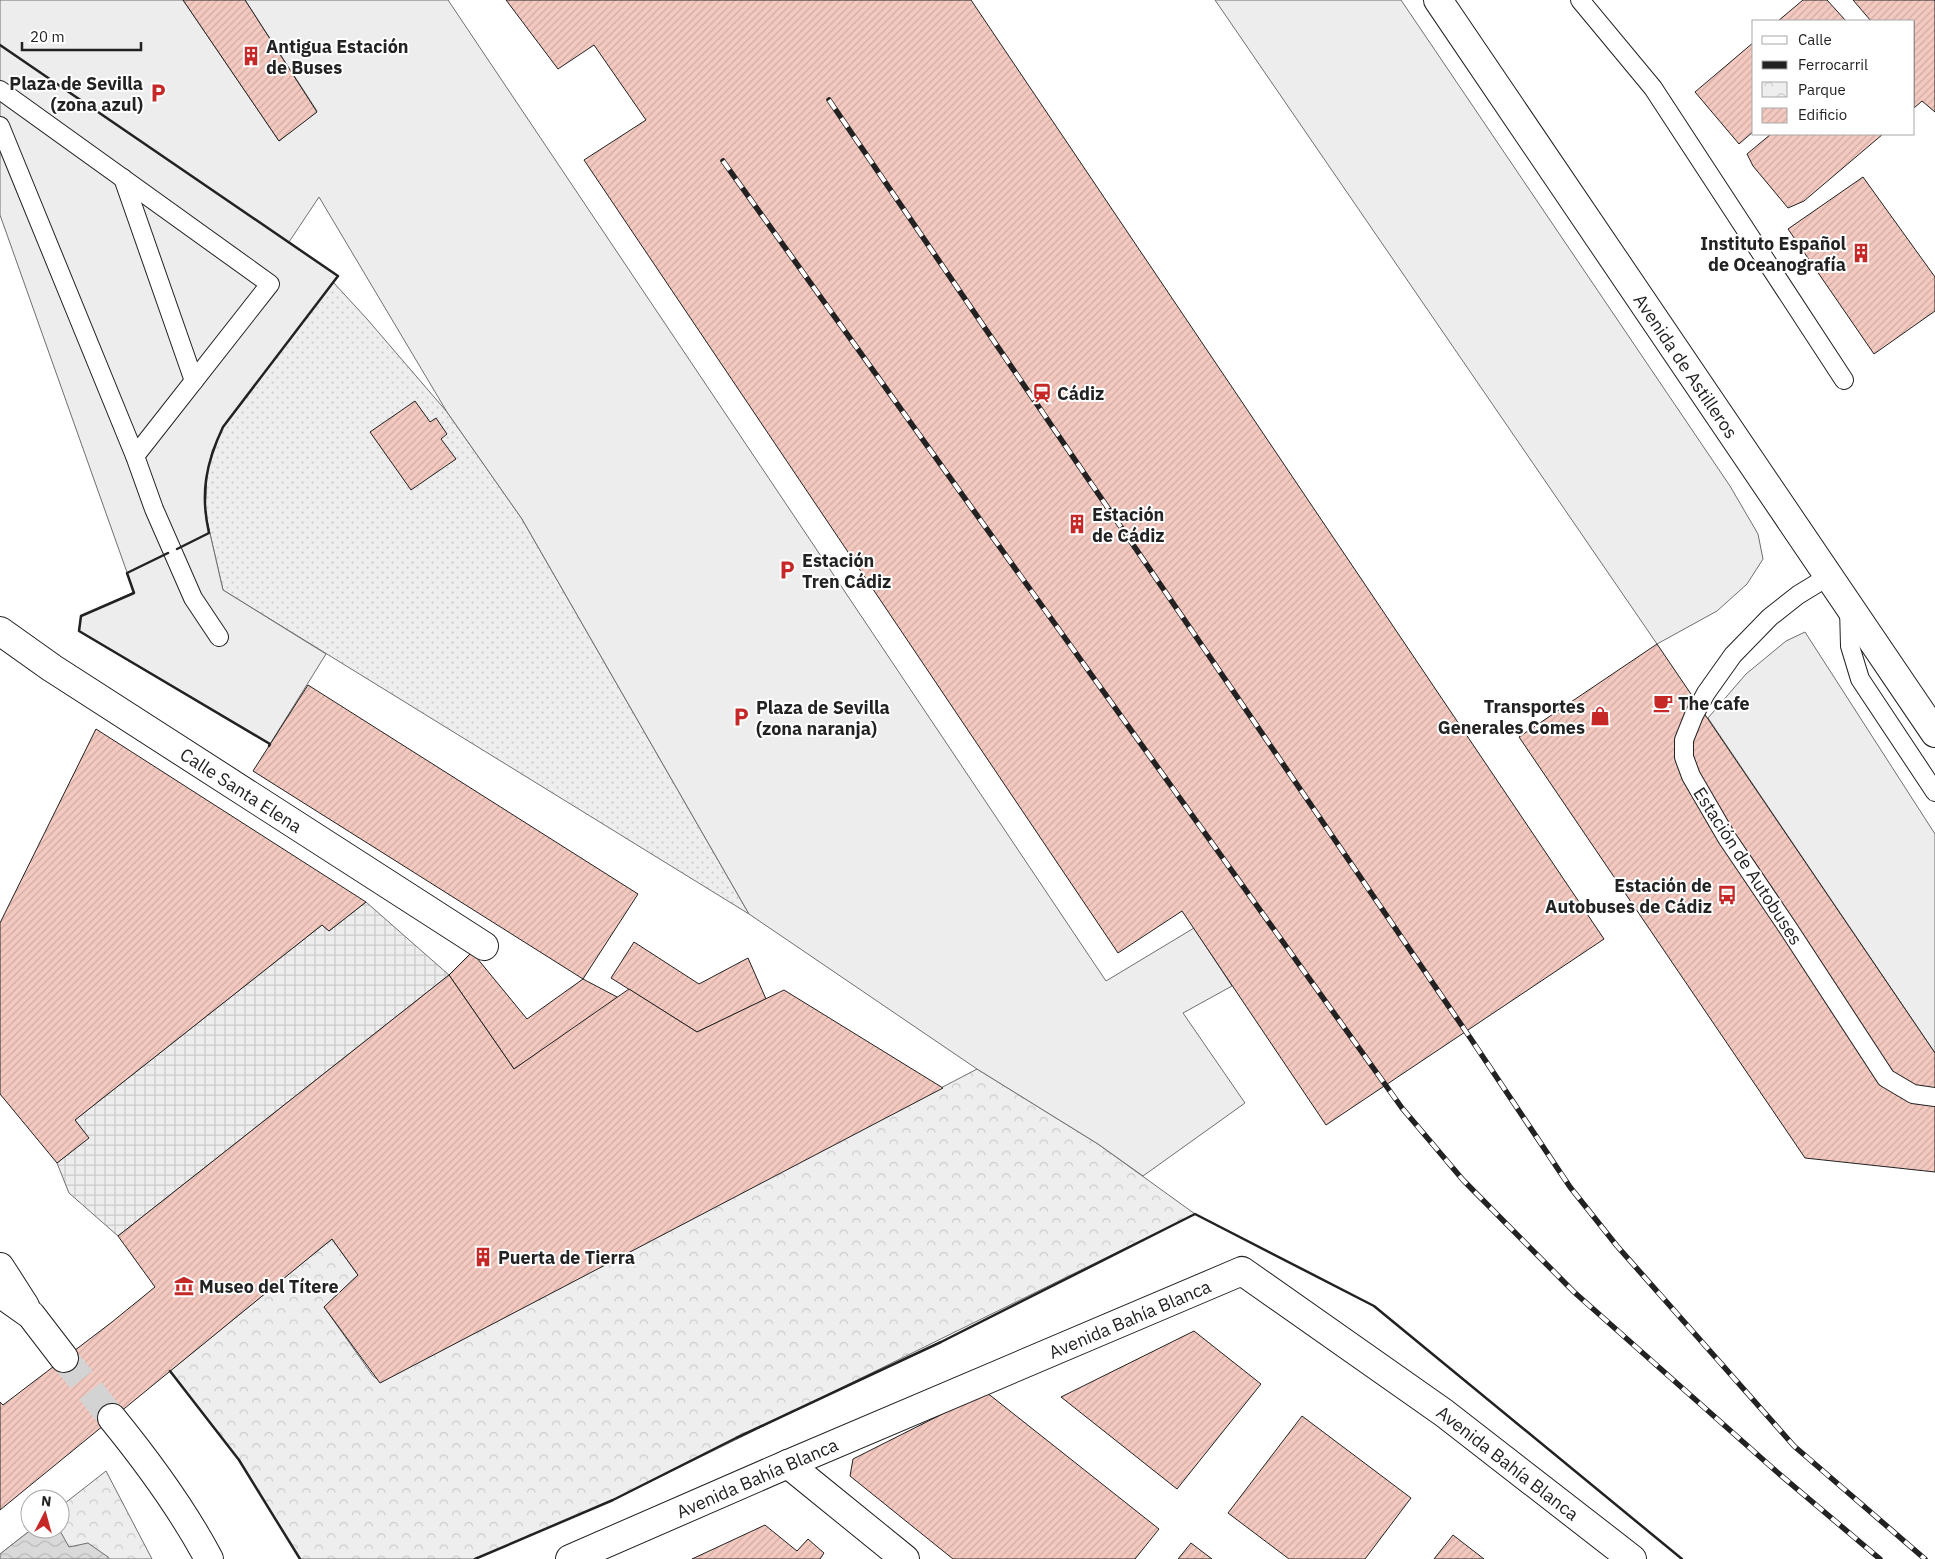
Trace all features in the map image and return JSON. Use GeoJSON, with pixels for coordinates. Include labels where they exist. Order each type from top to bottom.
{"type":"FeatureCollection","features":[{"type":"Feature","properties":{"kind":"street","name":"Avenida de Astilleros"},"geometry":{"type":"LineString","coordinates":[[1438,0],[1935,733]]}},
{"type":"Feature","properties":{"kind":"street","name":"Calle Santa Elena"},"geometry":{"type":"LineString","coordinates":[[0,632],[57,672],[484,946]]}},
{"type":"Feature","properties":{"kind":"street"},"geometry":{"type":"LineString","coordinates":[[0,1267],[64,1358]]}},
{"type":"Feature","properties":{"kind":"street","name":"Avenida Bahía Blanca"},"geometry":{"type":"LineString","coordinates":[[570,1559],[1242,1271],[1444,1413],[1632,1559]]}},
{"type":"Feature","properties":{"kind":"street"},"geometry":{"type":"LineString","coordinates":[[0,1293],[32,1315]]}},
{"type":"Feature","properties":{"kind":"street"},"geometry":{"type":"LineString","coordinates":[[112,1418],[164,1489],[209,1558]]}},
{"type":"Feature","properties":{"kind":"street"},"geometry":{"type":"LineString","coordinates":[[788,1464],[905,1559]]}},
{"type":"Feature","properties":{"kind":"lane"},"geometry":{"type":"LineString","coordinates":[[1580,0],[1653,88],[1844,380]]}},
{"type":"Feature","properties":{"kind":"lane"},"geometry":{"type":"LineString","coordinates":[[0,90],[270,284],[135,456]]}},
{"type":"Feature","properties":{"kind":"lane"},"geometry":{"type":"LineString","coordinates":[[0,126],[135,456],[154,509],[193,598],[219,637]]}},
{"type":"Feature","properties":{"kind":"lane"},"geometry":{"type":"LineString","coordinates":[[123,178],[194,381]]}},
{"type":"Feature","properties":{"kind":"lane","name":"Estación de Autobuses"},"geometry":{"type":"LineString","coordinates":[[1829,576],[1798,595],[1770,617],[1734,655],[1706,694],[1694,716],[1684,740],[1684,757],[1691,776],[1727,838],[1886,1078],[1913,1094],[1935,1097]]}},
{"type":"Feature","properties":{"kind":"lane"},"geometry":{"type":"LineString","coordinates":[[1849,605],[1850,646],[1860,679],[1935,792]]}},
{"type":"Feature","properties":{"kind":"green space"},"geometry":{"type":"Polygon","coordinates":[[[333,282],[447,412],[522,519],[749,914],[223,590],[205,512],[207,473],[212,451],[223,427],[333,282]]]}},
{"type":"Feature","properties":{"kind":"green space"},"geometry":{"type":"Polygon","coordinates":[[[977,1069],[1098,1144],[1195,1214],[613,1500],[475,1559],[300,1559],[239,1460],[170,1371],[332,1239],[358,1275],[324,1307],[373,1376],[381,1382],[977,1069]]]}},
{"type":"Feature","properties":{"kind":"green space"},"geometry":{"type":"Polygon","coordinates":[[[106,1471],[152,1559],[0,1559],[0,1554],[20,1538],[70,1539],[70,1499],[106,1471]]]}},
{"type":"Feature","properties":{"kind":"shaded area"},"geometry":{"type":"Polygon","coordinates":[[[0,0],[183,0],[279,141],[317,111],[245,0],[448,0],[1106,981],[1194,928],[1232,986],[1183,1013],[1245,1103],[1143,1176],[1098,1144],[977,1069],[749,914],[522,519],[447,412],[319,197],[289,242],[338,276],[223,427],[212,451],[207,473],[205,512],[223,590],[326,654],[270,744],[79,631],[81,616],[134,592],[0,215],[0,0]]]}},
{"type":"Feature","properties":{"kind":"shaded area"},"geometry":{"type":"Polygon","coordinates":[[[1215,0],[1401,0],[1730,486],[1758,534],[1763,559],[1747,584],[1717,611],[1657,644],[1215,0]]]}},
{"type":"Feature","properties":{"kind":"shaded area"},"geometry":{"type":"Polygon","coordinates":[[[1805,632],[1935,834],[1935,1053],[1708,718],[1746,674],[1786,641],[1805,632]]]}},
{"type":"Feature","properties":{"kind":"shaded area"},"geometry":{"type":"Polygon","coordinates":[[[366,902],[449,975],[118,1236],[69,1193],[57,1163],[88,1138],[75,1120],[322,925],[329,931],[366,902]]]}},
{"type":"Feature","properties":{"kind":"water"},"geometry":{"type":"Polygon","coordinates":[[[20,1538],[65,1539],[69,1547],[88,1543],[108,1557],[108,1559],[0,1559],[0,1554],[20,1538]]]}},
{"type":"Feature","properties":{"kind":"building","name":"Antigua Estación de Buses"},"geometry":{"type":"Polygon","coordinates":[[[183,0],[245,0],[317,112],[279,141],[183,0]]]}},
{"type":"Feature","properties":{"kind":"building","name":"Estación de Cádiz"},"geometry":{"type":"Polygon","coordinates":[[[506,0],[971,0],[1604,939],[1326,1125],[1182,911],[1118,953],[584,160],[646,120],[594,45],[558,69],[506,0]]]}},
{"type":"Feature","properties":{"kind":"building"},"geometry":{"type":"Polygon","coordinates":[[[1803,0],[1827,0],[1845,20],[1779,20],[1803,0]]]}},
{"type":"Feature","properties":{"kind":"building"},"geometry":{"type":"Polygon","coordinates":[[[1853,0],[1935,0],[1935,112],[1922,101],[1915,107],[1915,20],[1870,20],[1853,0]]]}},
{"type":"Feature","properties":{"kind":"building"},"geometry":{"type":"Polygon","coordinates":[[[1752,44],[1752,133],[1739,144],[1695,92],[1752,44]]]}},
{"type":"Feature","properties":{"kind":"building"},"geometry":{"type":"Polygon","coordinates":[[[1770,135],[1882,135],[1804,201],[1788,208],[1753,166],[1747,154],[1770,135]]]}},
{"type":"Feature","properties":{"kind":"building","name":"Instituto Español de Oceanografía"},"geometry":{"type":"Polygon","coordinates":[[[1863,177],[1935,277],[1935,311],[1874,354],[1788,229],[1863,177]]]}},
{"type":"Feature","properties":{"kind":"building"},"geometry":{"type":"Polygon","coordinates":[[[415,401],[430,422],[436,418],[447,434],[441,439],[456,459],[411,490],[370,432],[415,401]]]}},
{"type":"Feature","properties":{"kind":"building","name":"Estación de Autobuses de Cádiz"},"geometry":{"type":"Polygon","coordinates":[[[1657,644],[1935,1053],[1935,1172],[1805,1158],[1519,737],[1657,644]]]}},
{"type":"Feature","properties":{"kind":"building"},"geometry":{"type":"Polygon","coordinates":[[[308,685],[638,894],[583,979],[253,771],[308,685]]]}},
{"type":"Feature","properties":{"kind":"building"},"geometry":{"type":"Polygon","coordinates":[[[96,729],[366,902],[329,931],[322,925],[75,1120],[89,1138],[57,1163],[0,1094],[0,923],[96,729]]]}},
{"type":"Feature","properties":{"kind":"building"},"geometry":{"type":"Polygon","coordinates":[[[634,942],[699,984],[748,958],[766,999],[697,1032],[611,978],[634,942]]]}},
{"type":"Feature","properties":{"kind":"building"},"geometry":{"type":"Polygon","coordinates":[[[472,952],[527,1019],[583,979],[619,998],[514,1069],[449,975],[472,952]]]}},
{"type":"Feature","properties":{"kind":"building","name":"Puerta de Tierra"},"geometry":{"type":"Polygon","coordinates":[[[449,975],[514,1069],[629,989],[697,1032],[784,990],[943,1088],[380,1383],[324,1307],[358,1275],[332,1239],[26,1489],[20,1489],[20,1494],[0,1510],[0,1402],[3,1405],[155,1287],[118,1236],[449,975]]]}},
{"type":"Feature","properties":{"kind":"building"},"geometry":{"type":"Polygon","coordinates":[[[1194,1331],[1261,1384],[1177,1489],[1061,1397],[1194,1331]]]}},
{"type":"Feature","properties":{"kind":"building"},"geometry":{"type":"Polygon","coordinates":[[[986,1392],[1159,1529],[1135,1559],[953,1559],[850,1476],[853,1459],[986,1392]]]}},
{"type":"Feature","properties":{"kind":"building"},"geometry":{"type":"Polygon","coordinates":[[[1302,1416],[1411,1498],[1365,1559],[1289,1559],[1228,1513],[1302,1416]]]}},
{"type":"Feature","properties":{"kind":"building"},"geometry":{"type":"Polygon","coordinates":[[[765,1525],[797,1551],[808,1539],[824,1553],[820,1559],[692,1559],[765,1525]]]}},
{"type":"Feature","properties":{"kind":"building"},"geometry":{"type":"Polygon","coordinates":[[[1453,1535],[1484,1559],[1434,1559],[1453,1535]]]}},
{"type":"Feature","properties":{"kind":"building"},"geometry":{"type":"Polygon","coordinates":[[[1191,1543],[1212,1559],[1178,1559],[1191,1543]]]}},
{"type":"Feature","properties":{"kind":"tunnel"},"geometry":{"type":"LineString","coordinates":[[64,1358],[112,1418]]}},
{"type":"Feature","properties":{"kind":"railway"},"geometry":{"type":"LineString","coordinates":[[829,100],[1471,1039],[1570,1187],[1617,1246],[1794,1446],[1925,1559]]}},
{"type":"Feature","properties":{"kind":"railway"},"geometry":{"type":"LineString","coordinates":[[723,161],[1402,1108],[1463,1180],[1574,1292],[1777,1472],[1880,1559]]}},
{"type":"Feature","properties":{"kind":"wall"},"geometry":{"type":"LineString","coordinates":[[0,45],[338,276],[223,427],[212,453],[206,478],[205,505],[209,533],[177,549]]}},
{"type":"Feature","properties":{"kind":"wall"},"geometry":{"type":"LineString","coordinates":[[168,553],[127,573],[134,593],[81,616],[79,631],[270,744],[269,746]]}},
{"type":"Feature","properties":{"kind":"wall"},"geometry":{"type":"LineString","coordinates":[[475,1559],[613,1500],[736,1438],[941,1342],[1195,1214],[1374,1306],[1682,1559]]}},
{"type":"Feature","properties":{"kind":"wall"},"geometry":{"type":"LineString","coordinates":[[170,1371],[239,1460],[300,1559]]}},
{"type":"Feature","properties":{"kind":"place","name":"Antigua Estación de Buses"},"geometry":{"type":"Point","coordinates":[251,56]}},
{"type":"Feature","properties":{"kind":"place","name":"Plaza de Sevilla (zona azul)"},"geometry":{"type":"Point","coordinates":[158,93]}},
{"type":"Feature","properties":{"kind":"place","name":"Instituto Español de Oceanografía"},"geometry":{"type":"Point","coordinates":[1861,253]}},
{"type":"Feature","properties":{"kind":"place","name":"Cádiz"},"geometry":{"type":"Point","coordinates":[1042,393]}},
{"type":"Feature","properties":{"kind":"place","name":"Estación de Cádiz"},"geometry":{"type":"Point","coordinates":[1077,524]}},
{"type":"Feature","properties":{"kind":"place","name":"Estación Tren Cádiz"},"geometry":{"type":"Point","coordinates":[787,570]}},
{"type":"Feature","properties":{"kind":"place","name":"The cafe"},"geometry":{"type":"Point","coordinates":[1663,703]}},
{"type":"Feature","properties":{"kind":"place","name":"Transportes Generales Comes"},"geometry":{"type":"Point","coordinates":[1600,716]}},
{"type":"Feature","properties":{"kind":"place","name":"Plaza de Sevilla (zona naranja)"},"geometry":{"type":"Point","coordinates":[741,717]}},
{"type":"Feature","properties":{"kind":"place","name":"Estación de Autobuses de Cádiz"},"geometry":{"type":"Point","coordinates":[1727,895]}},
{"type":"Feature","properties":{"kind":"place","name":"Puerta de Tierra"},"geometry":{"type":"Point","coordinates":[483,1257]}},
{"type":"Feature","properties":{"kind":"place","name":"Museo del Títere"},"geometry":{"type":"Point","coordinates":[184,1286]}}]}
